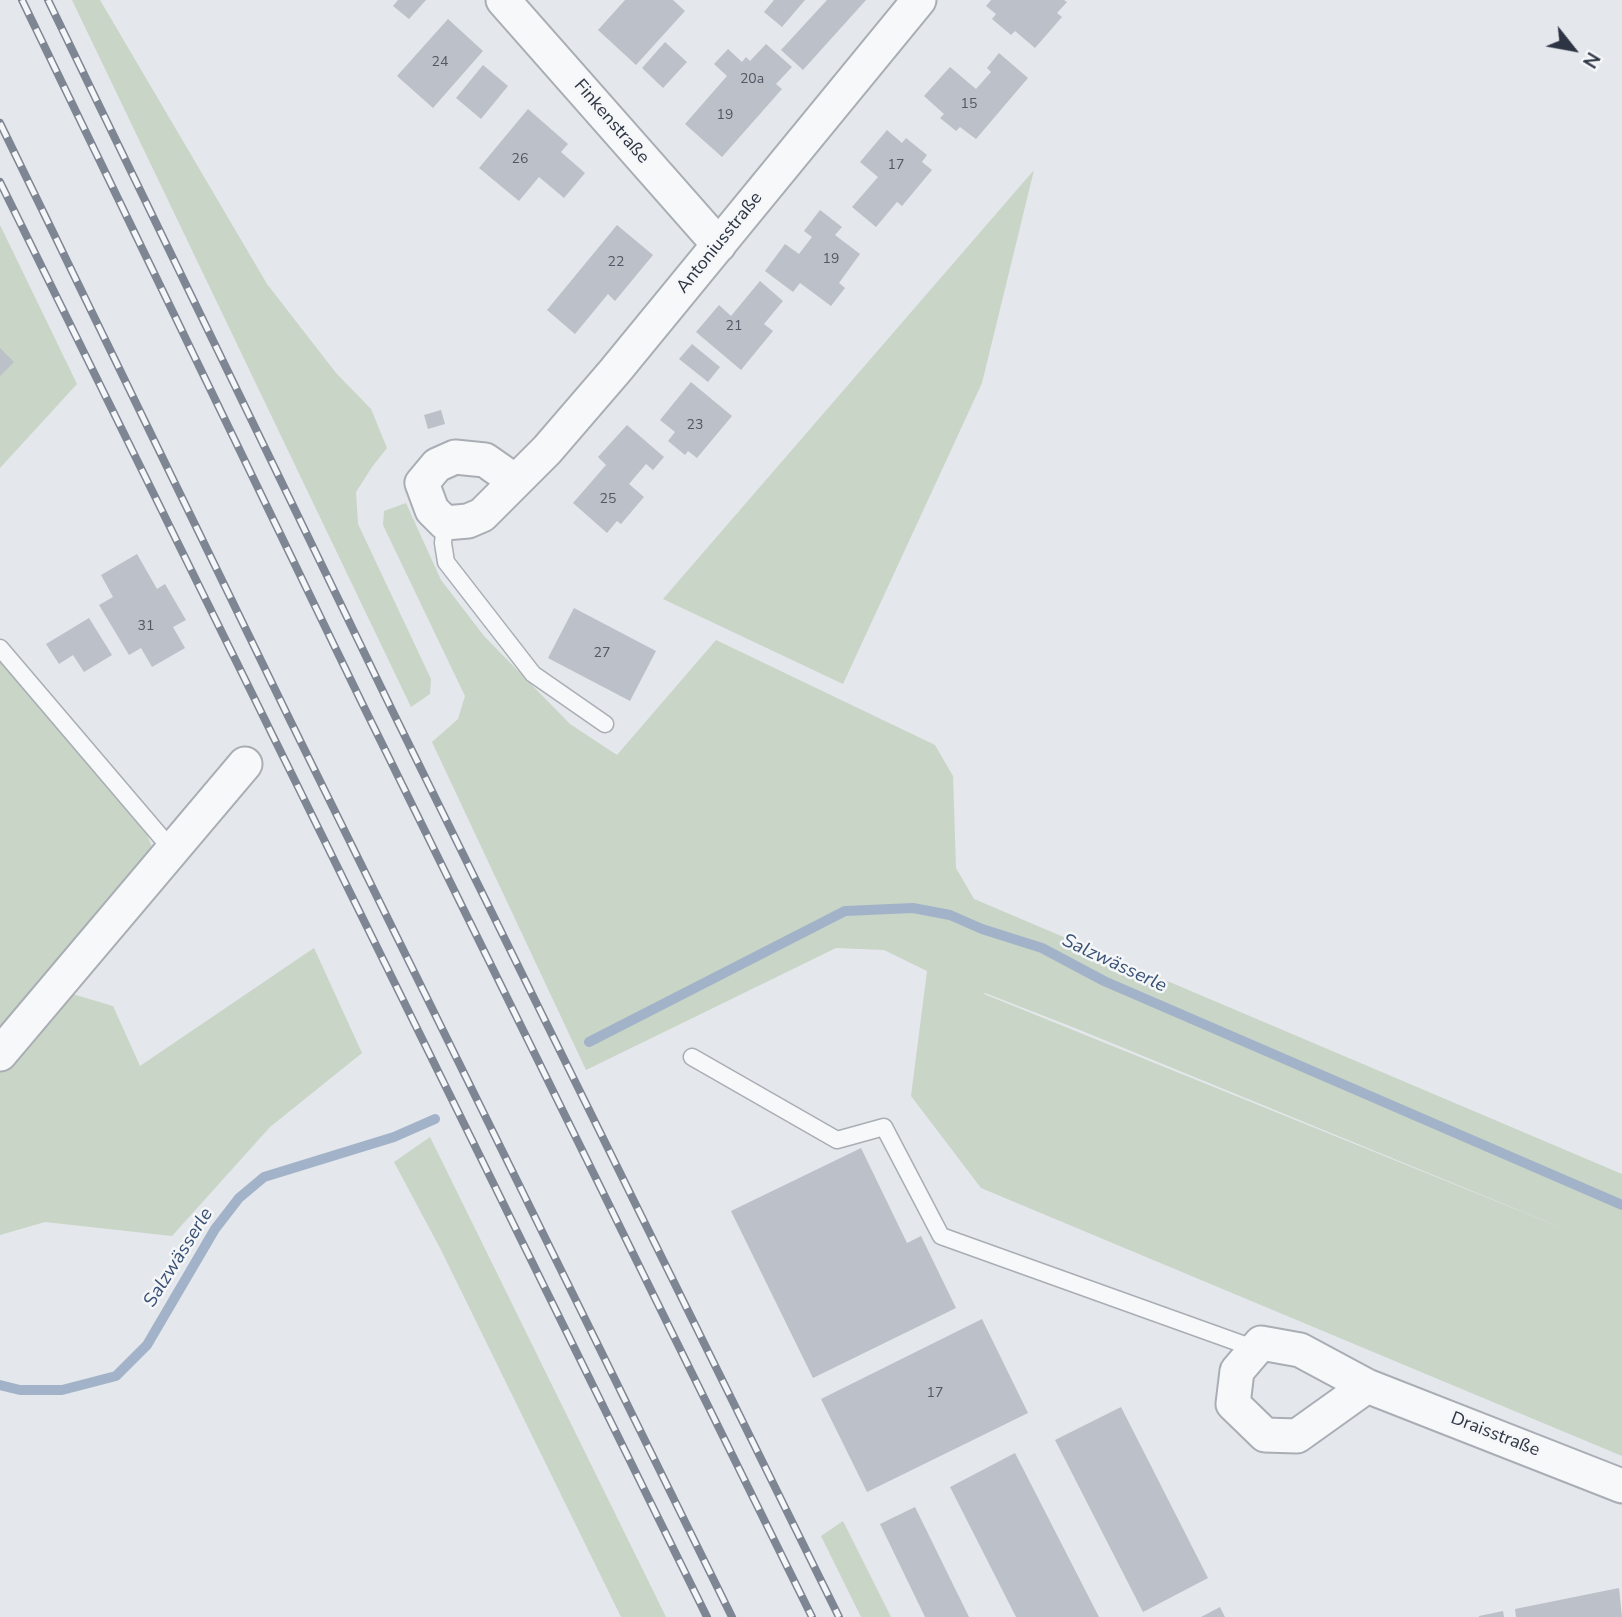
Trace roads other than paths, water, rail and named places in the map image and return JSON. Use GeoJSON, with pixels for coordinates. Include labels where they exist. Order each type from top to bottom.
{"type":"FeatureCollection","features":[{"type":"Feature","properties":{"kind":"street","name":"Finkenstraße"},"geometry":{"type":"LineString","coordinates":[[503,0],[719,245]]}},
{"type":"Feature","properties":{"kind":"street","name":"Antoniusstraße"},"geometry":{"type":"LineString","coordinates":[[445,523],[468,521],[482,516],[547,450],[719,245],[918,0]]}},
{"type":"Feature","properties":{"kind":"street"},"geometry":{"type":"LineString","coordinates":[[445,523],[432,510],[422,483],[437,465],[456,457],[485,460],[515,481]]}},
{"type":"Feature","properties":{"kind":"street"},"geometry":{"type":"LineString","coordinates":[[0,1054],[245,764]]}},
{"type":"Feature","properties":{"kind":"street","name":"Draisstraße"},"geometry":{"type":"LineString","coordinates":[[1256,1349],[1261,1343],[1300,1350],[1367,1386],[1622,1486]]}},
{"type":"Feature","properties":{"kind":"street"},"geometry":{"type":"LineString","coordinates":[[1256,1349],[1237,1371],[1233,1404],[1265,1435],[1297,1436],[1367,1386]]}},
{"type":"Feature","properties":{"kind":"lane"},"geometry":{"type":"LineString","coordinates":[[445,523],[443,543],[446,562],[533,674],[605,724]]}},
{"type":"Feature","properties":{"kind":"lane"},"geometry":{"type":"LineString","coordinates":[[0,648],[173,851]]}},
{"type":"Feature","properties":{"kind":"lane"},"geometry":{"type":"LineString","coordinates":[[692,1057],[837,1140],[884,1127],[941,1236],[1256,1349]]}},
{"type":"Feature","properties":{"kind":"waterway","name":"Salzwässerle"},"geometry":{"type":"LineString","coordinates":[[589,1042],[845,911],[913,908],[950,915],[982,929],[1042,948],[1104,981],[1622,1205]]}},
{"type":"Feature","properties":{"kind":"waterway","name":"Salzwässerle"},"geometry":{"type":"LineString","coordinates":[[0,1385],[20,1390],[62,1390],[116,1376],[147,1345],[215,1229],[239,1198],[264,1177],[394,1137],[435,1119]]}},
{"type":"Feature","properties":{"kind":"railway"},"geometry":{"type":"LineString","coordinates":[[22,0],[361,701],[812,1617]]}},
{"type":"Feature","properties":{"kind":"railway"},"geometry":{"type":"LineString","coordinates":[[48,0],[392,710],[839,1617]]}},
{"type":"Feature","properties":{"kind":"railway"},"geometry":{"type":"LineString","coordinates":[[0,123],[287,714],[732,1617]]}},
{"type":"Feature","properties":{"kind":"railway"},"geometry":{"type":"LineString","coordinates":[[0,182],[707,1617]]}}]}
